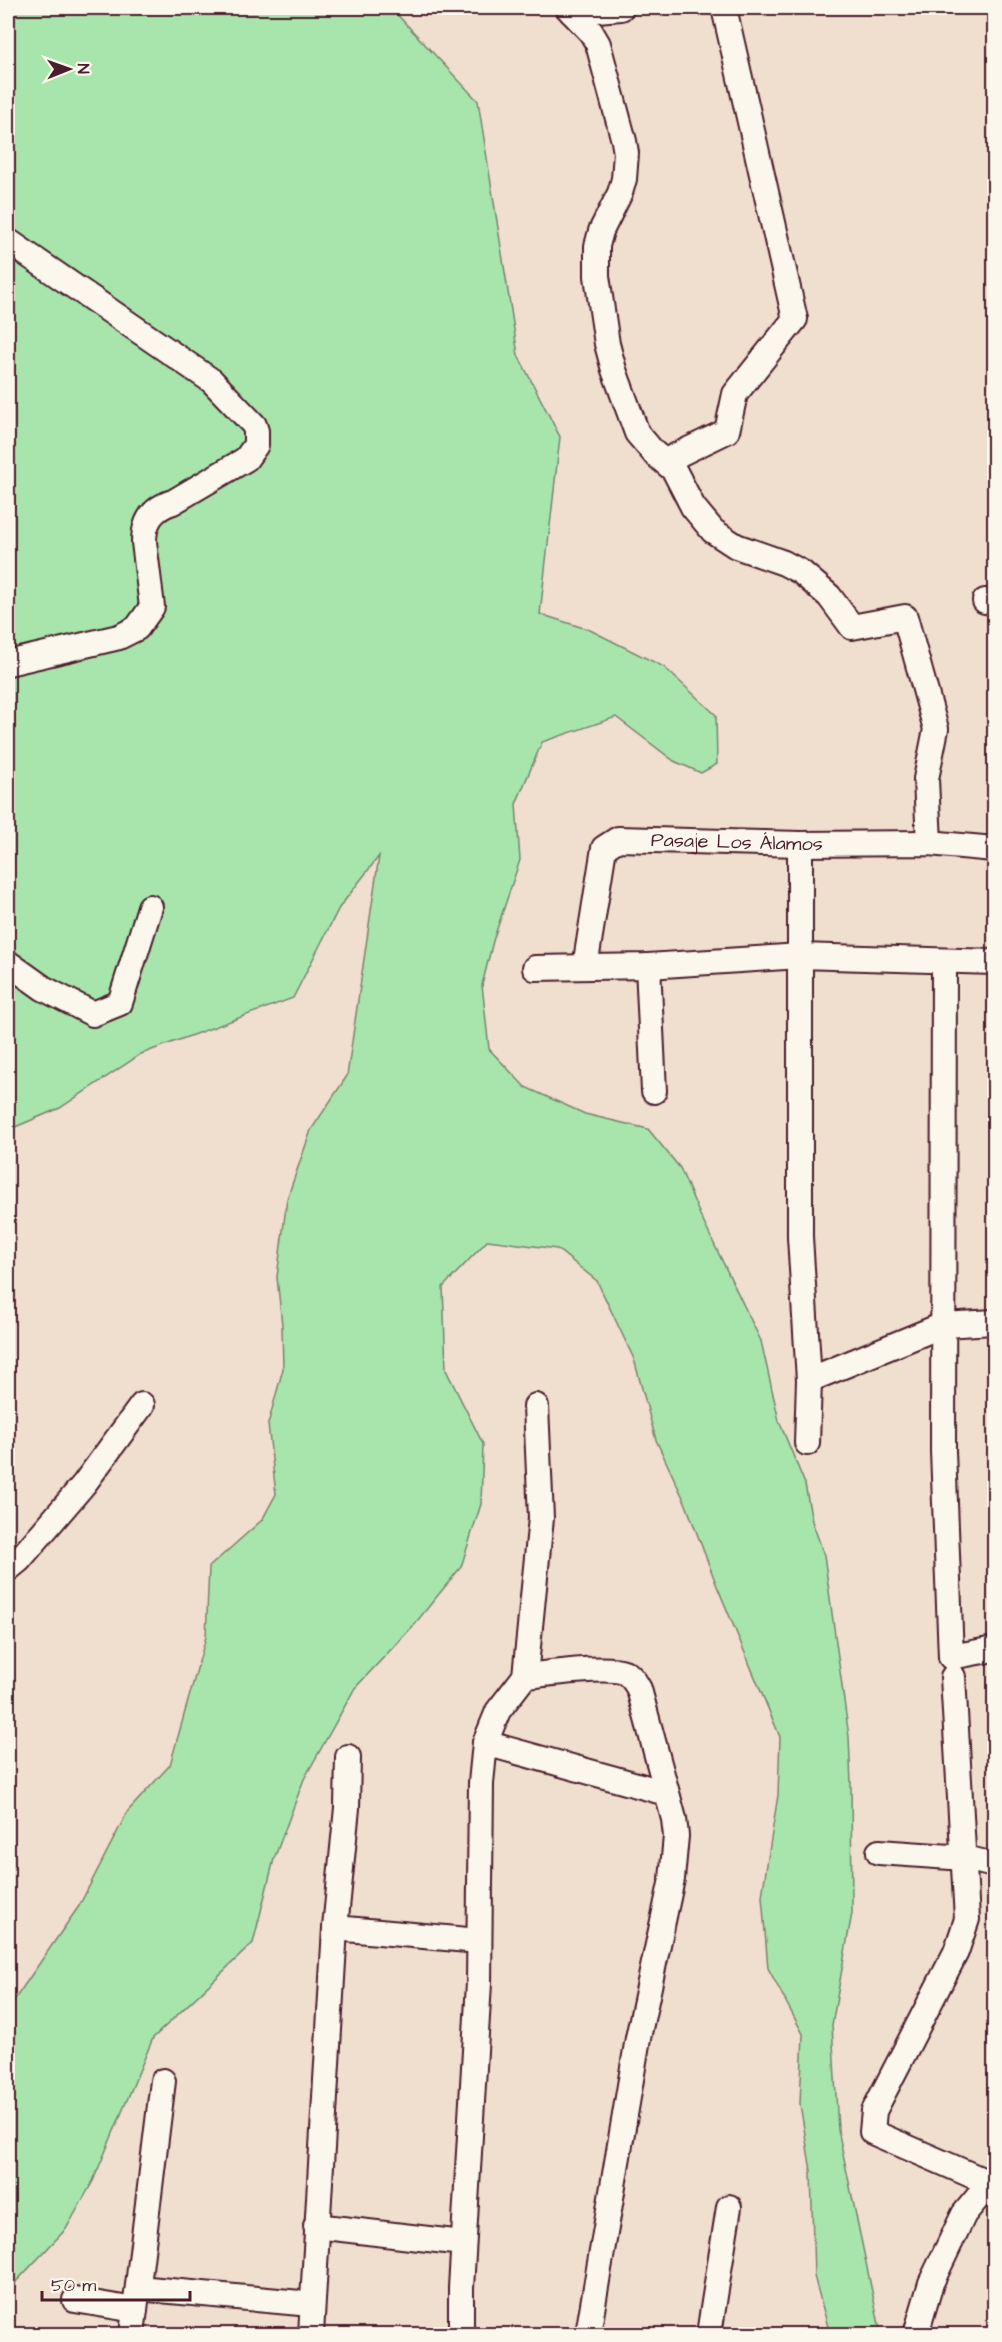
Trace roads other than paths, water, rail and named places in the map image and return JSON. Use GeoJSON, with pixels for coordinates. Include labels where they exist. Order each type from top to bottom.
{"type":"FeatureCollection","features":[{"type":"Feature","properties":{"kind":"street"},"geometry":{"type":"LineString","coordinates":[[570,10],[621,8]]}},
{"type":"Feature","properties":{"kind":"street"},"geometry":{"type":"LineString","coordinates":[[665,461],[727,431],[735,394],[795,319],[724,8]]}},
{"type":"Feature","properties":{"kind":"street"},"geometry":{"type":"LineString","coordinates":[[570,10],[591,32],[598,44],[624,141],[624,179],[620,193],[601,231],[596,261],[608,344],[619,387],[637,433],[649,449],[665,461],[680,480],[693,507],[714,531],[736,546],[784,563],[801,572],[829,596],[852,627],[905,617],[936,729],[926,779],[929,843]]}},
{"type":"Feature","properties":{"kind":"street"},"geometry":{"type":"LineString","coordinates":[[8,241],[212,381],[254,425],[257,438],[252,453],[246,459],[173,502],[164,504],[151,515],[144,532],[144,542],[147,551],[152,607],[137,628],[119,637],[8,663]]}},
{"type":"Feature","properties":{"kind":"street","name":"Pasaje Los Álamos"},"geometry":{"type":"LineString","coordinates":[[585,967],[604,848],[618,839],[800,844],[929,843],[994,849]]}},
{"type":"Feature","properties":{"kind":"street"},"geometry":{"type":"LineString","coordinates":[[800,844],[800,1237],[809,1380],[807,1443]]}},
{"type":"Feature","properties":{"kind":"street"},"geometry":{"type":"LineString","coordinates":[[8,963],[43,988],[93,1014],[120,1003],[150,907]]}},
{"type":"Feature","properties":{"kind":"street"},"geometry":{"type":"LineString","coordinates":[[535,968],[648,966],[800,956],[994,962]]}},
{"type":"Feature","properties":{"kind":"street"},"geometry":{"type":"LineString","coordinates":[[944,961],[943,1451],[951,1657],[994,1649]]}},
{"type":"Feature","properties":{"kind":"street"},"geometry":{"type":"LineString","coordinates":[[648,966],[654,1091]]}},
{"type":"Feature","properties":{"kind":"street"},"geometry":{"type":"LineString","coordinates":[[809,1380],[943,1325],[994,1323]]}},
{"type":"Feature","properties":{"kind":"street"},"geometry":{"type":"LineString","coordinates":[[8,1569],[19,1560],[84,1484],[142,1406]]}},
{"type":"Feature","properties":{"kind":"street"},"geometry":{"type":"LineString","coordinates":[[461,2334],[463,2243],[479,1983],[481,1783],[485,1743],[498,1712],[525,1676],[541,1518],[536,1406]]}},
{"type":"Feature","properties":{"kind":"street"},"geometry":{"type":"LineString","coordinates":[[525,1676],[613,1670],[629,1675],[639,1689],[674,1819],[676,1836],[672,1879],[638,2038],[588,2334]]}},
{"type":"Feature","properties":{"kind":"street"},"geometry":{"type":"LineString","coordinates":[[916,2334],[931,2283],[964,2214],[993,2182],[872,2132],[874,2111],[961,1942],[967,1919],[953,1677]]}},
{"type":"Feature","properties":{"kind":"street"},"geometry":{"type":"LineString","coordinates":[[485,1743],[666,1793]]}},
{"type":"Feature","properties":{"kind":"street"},"geometry":{"type":"LineString","coordinates":[[310,2334],[335,1928],[347,1808],[348,1756]]}},
{"type":"Feature","properties":{"kind":"street"},"geometry":{"type":"LineString","coordinates":[[879,1852],[965,1858],[994,1865]]}},
{"type":"Feature","properties":{"kind":"street"},"geometry":{"type":"LineString","coordinates":[[335,1928],[479,1941]]}},
{"type":"Feature","properties":{"kind":"street"},"geometry":{"type":"LineString","coordinates":[[132,2334],[163,2081]]}},
{"type":"Feature","properties":{"kind":"street"},"geometry":{"type":"LineString","coordinates":[[709,2334],[729,2207]]}},
{"type":"Feature","properties":{"kind":"street"},"geometry":{"type":"LineString","coordinates":[[316,2226],[463,2243]]}},
{"type":"Feature","properties":{"kind":"street"},"geometry":{"type":"LineString","coordinates":[[75,2300],[136,2299],[311,2304]]}}]}
